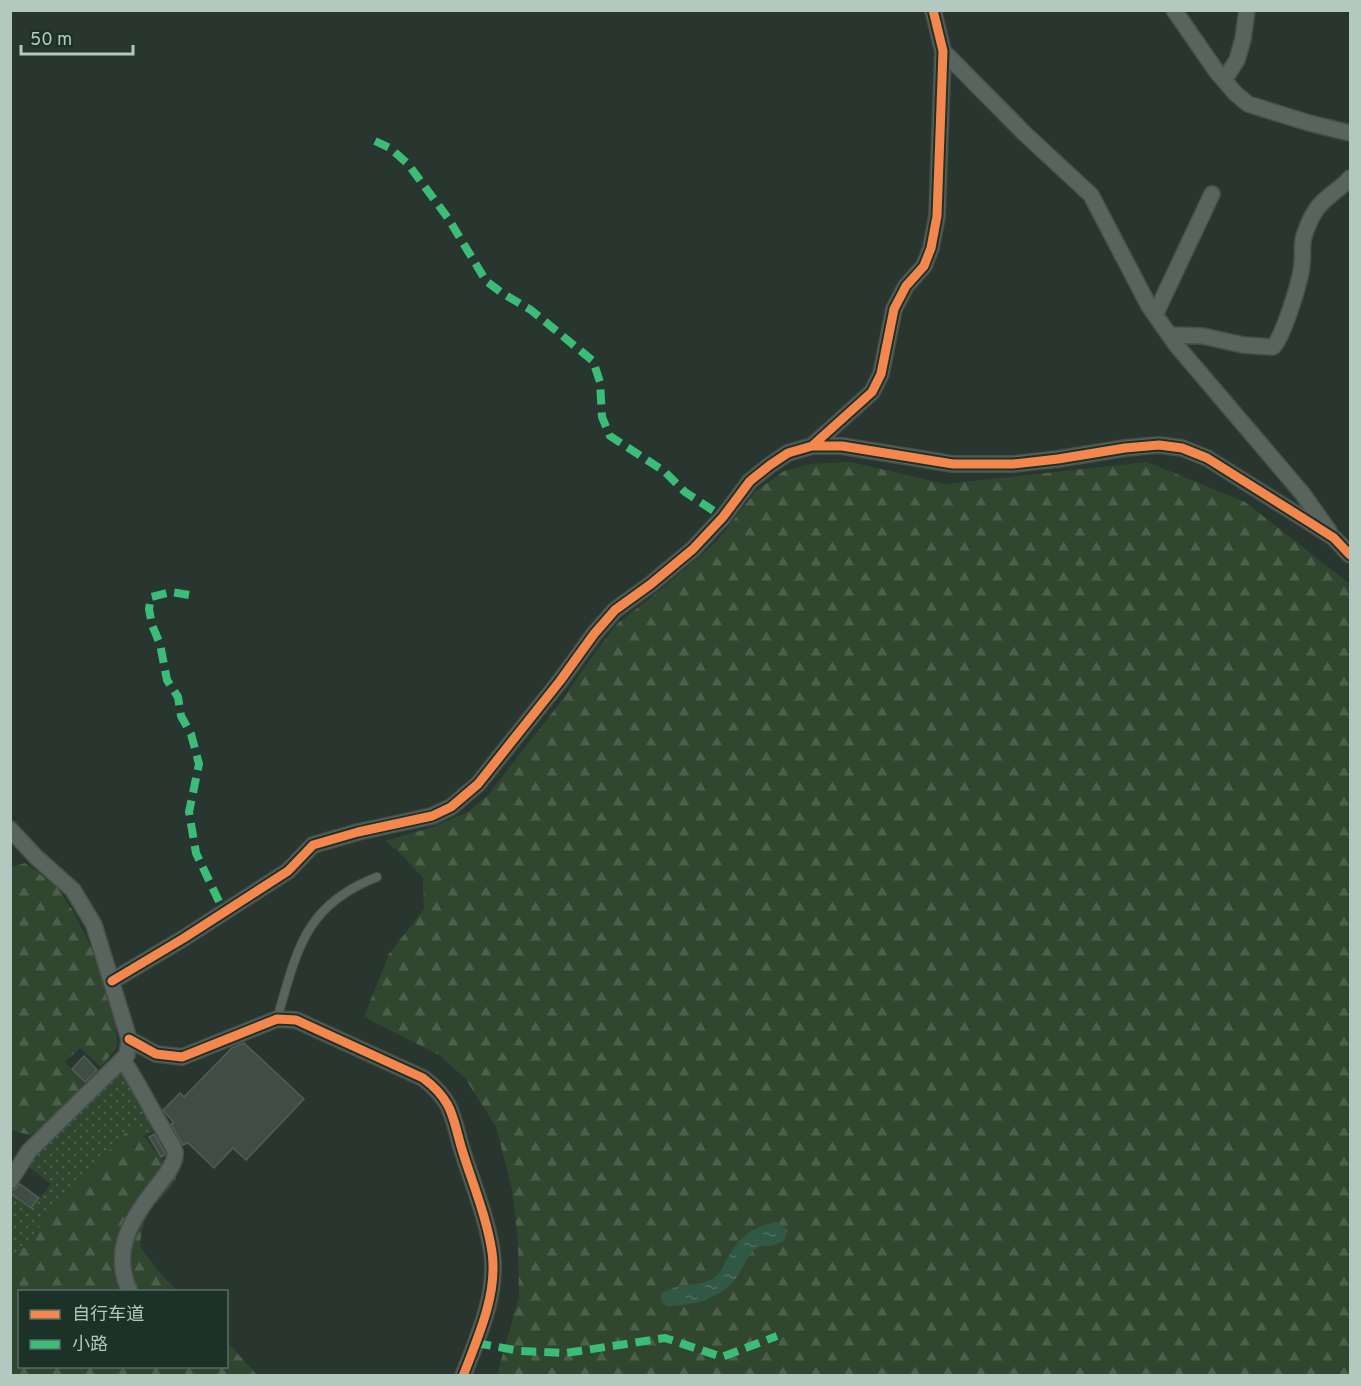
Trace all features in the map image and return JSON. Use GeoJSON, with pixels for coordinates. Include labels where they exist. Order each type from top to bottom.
{"type":"FeatureCollection","features":[{"type":"Feature","properties":{"kind":"street"},"geometry":{"type":"LineString","coordinates":[[812,446],[872,392],[881,374],[894,309],[906,286],[924,266],[931,248],[938,216],[943,51],[933,10]]}},
{"type":"Feature","properties":{"kind":"street"},"geometry":{"type":"LineString","coordinates":[[1174,10],[1224,80],[1248,104],[1350,133]]}},
{"type":"Feature","properties":{"kind":"street"},"geometry":{"type":"LineString","coordinates":[[1224,80],[1238,60],[1247,10]]}},
{"type":"Feature","properties":{"kind":"street"},"geometry":{"type":"LineString","coordinates":[[943,51],[994,104],[1091,195],[1155,315],[1302,493],[1334,538],[1350,555]]}},
{"type":"Feature","properties":{"kind":"street"},"geometry":{"type":"LineString","coordinates":[[1170,335],[1203,336],[1243,345],[1273,347],[1278,342],[1286,320],[1302,266],[1303,240],[1316,210],[1330,195],[1349,182]]}},
{"type":"Feature","properties":{"kind":"street"},"geometry":{"type":"LineString","coordinates":[[1155,315],[1212,194]]}},
{"type":"Feature","properties":{"kind":"street"},"geometry":{"type":"LineString","coordinates":[[112,981],[288,871],[313,845],[358,832],[432,816],[451,807],[478,784],[615,610],[693,549],[723,517],[750,481],[788,453],[812,446],[842,446],[953,464],[1013,464],[1125,448],[1159,445],[1182,448],[1207,458],[1334,538]]}},
{"type":"Feature","properties":{"kind":"street"},"geometry":{"type":"LineString","coordinates":[[10,829],[36,857],[73,890],[94,925],[129,1039],[127,1055],[123,1060],[29,1150],[10,1180]]}},
{"type":"Feature","properties":{"kind":"street"},"geometry":{"type":"LineString","coordinates":[[129,1039],[156,1054],[182,1057],[277,1019],[296,1020],[423,1078],[440,1090],[451,1110],[462,1153],[483,1214],[492,1254],[491,1281],[484,1323],[463,1376]]}},
{"type":"Feature","properties":{"kind":"street"},"geometry":{"type":"LineString","coordinates":[[123,1060],[138,1082],[175,1151],[172,1167],[142,1205],[125,1237],[121,1255],[130,1290]]}},
{"type":"Feature","properties":{"kind":"lane"},"geometry":{"type":"LineString","coordinates":[[277,1019],[302,939],[325,907],[355,886],[377,877]]}},
{"type":"Feature","properties":{"kind":"green space"},"geometry":{"type":"Polygon","coordinates":[[[850,462],[946,484],[1147,462],[1245,502],[1350,584],[1350,1375],[497,1375],[519,1296],[518,1242],[512,1189],[496,1127],[465,1078],[439,1055],[364,1017],[389,954],[424,909],[423,878],[399,852],[385,841],[433,827],[468,812],[488,795],[563,699],[618,623],[716,542],[756,491],[784,471],[810,464],[850,462]]]}},
{"type":"Feature","properties":{"kind":"green space"},"geometry":{"type":"Polygon","coordinates":[[[25,863],[56,886],[73,911],[92,949],[116,1028],[117,1047],[101,1067],[80,1048],[65,1062],[85,1084],[52,1119],[30,1135],[10,1130],[11,867],[25,863]]]}},
{"type":"Feature","properties":{"kind":"green space"},"geometry":{"type":"Polygon","coordinates":[[[121,1068],[158,1129],[144,1136],[138,1128],[129,1129],[52,1211],[11,1264],[11,1194],[31,1209],[51,1184],[25,1164],[121,1068]]]}},
{"type":"Feature","properties":{"kind":"green space"},"geometry":{"type":"Polygon","coordinates":[[[138,1128],[159,1156],[178,1172],[171,1187],[147,1216],[140,1247],[176,1290],[18,1290],[18,1368],[228,1368],[228,1343],[257,1375],[11,1375],[10,1264],[52,1211],[129,1129],[138,1128]]]}},
{"type":"Feature","properties":{"kind":"water"},"geometry":{"type":"Polygon","coordinates":[[[778,1222],[788,1230],[784,1241],[770,1246],[761,1246],[754,1250],[735,1280],[718,1294],[688,1304],[666,1306],[662,1302],[661,1294],[667,1290],[714,1278],[745,1235],[759,1227],[778,1222]]]}},
{"type":"Feature","properties":{"kind":"building"},"geometry":{"type":"Polygon","coordinates":[[[244,1043],[304,1099],[246,1160],[233,1148],[214,1168],[188,1143],[183,1145],[171,1124],[174,1123],[163,1110],[180,1093],[184,1097],[232,1048],[244,1043]]]}},
{"type":"Feature","properties":{"kind":"building"},"geometry":{"type":"Polygon","coordinates":[[[84,1056],[97,1070],[85,1082],[72,1069],[84,1056]]]}},
{"type":"Feature","properties":{"kind":"building"},"geometry":{"type":"Polygon","coordinates":[[[154,1134],[165,1153],[161,1157],[149,1137],[154,1134]]]}},
{"type":"Feature","properties":{"kind":"building"},"geometry":{"type":"Polygon","coordinates":[[[20,1184],[39,1198],[31,1208],[10,1193],[20,1184]]]}},
{"type":"Feature","properties":{"kind":"marked path"},"geometry":{"type":"LineString","coordinates":[[375,141],[390,148],[408,164],[448,218],[486,281],[531,310],[593,361],[600,382],[602,417],[610,436],[664,471],[685,492],[723,517]]}},
{"type":"Feature","properties":{"kind":"marked path"},"geometry":{"type":"LineString","coordinates":[[189,595],[171,592],[151,597],[149,609],[152,625],[160,644],[167,680],[178,697],[181,716],[191,734],[199,764],[189,812],[196,853],[224,912]]}},
{"type":"Feature","properties":{"kind":"marked path"},"geometry":{"type":"LineString","coordinates":[[476,1343],[520,1351],[566,1353],[665,1338],[722,1357],[777,1336]]}},
{"type":"Feature","properties":{"kind":"cycle path"},"geometry":{"type":"LineString","coordinates":[[812,446],[872,392],[881,374],[894,309],[906,286],[924,266],[931,248],[937,216],[943,51],[933,10]]}},
{"type":"Feature","properties":{"kind":"cycle path"},"geometry":{"type":"LineString","coordinates":[[112,981],[288,871],[313,845],[358,832],[432,816],[451,807],[478,784],[615,610],[693,549],[723,517],[750,481],[788,453],[812,446],[842,446],[953,464],[1013,464],[1125,448],[1159,445],[1182,448],[1207,458],[1309,522],[1334,538],[1350,555]]}},
{"type":"Feature","properties":{"kind":"cycle path"},"geometry":{"type":"LineString","coordinates":[[129,1039],[156,1054],[182,1057],[277,1019],[296,1020],[423,1078],[434,1087],[451,1113],[484,1215],[492,1252],[492,1284],[489,1299],[463,1376]]}}]}
